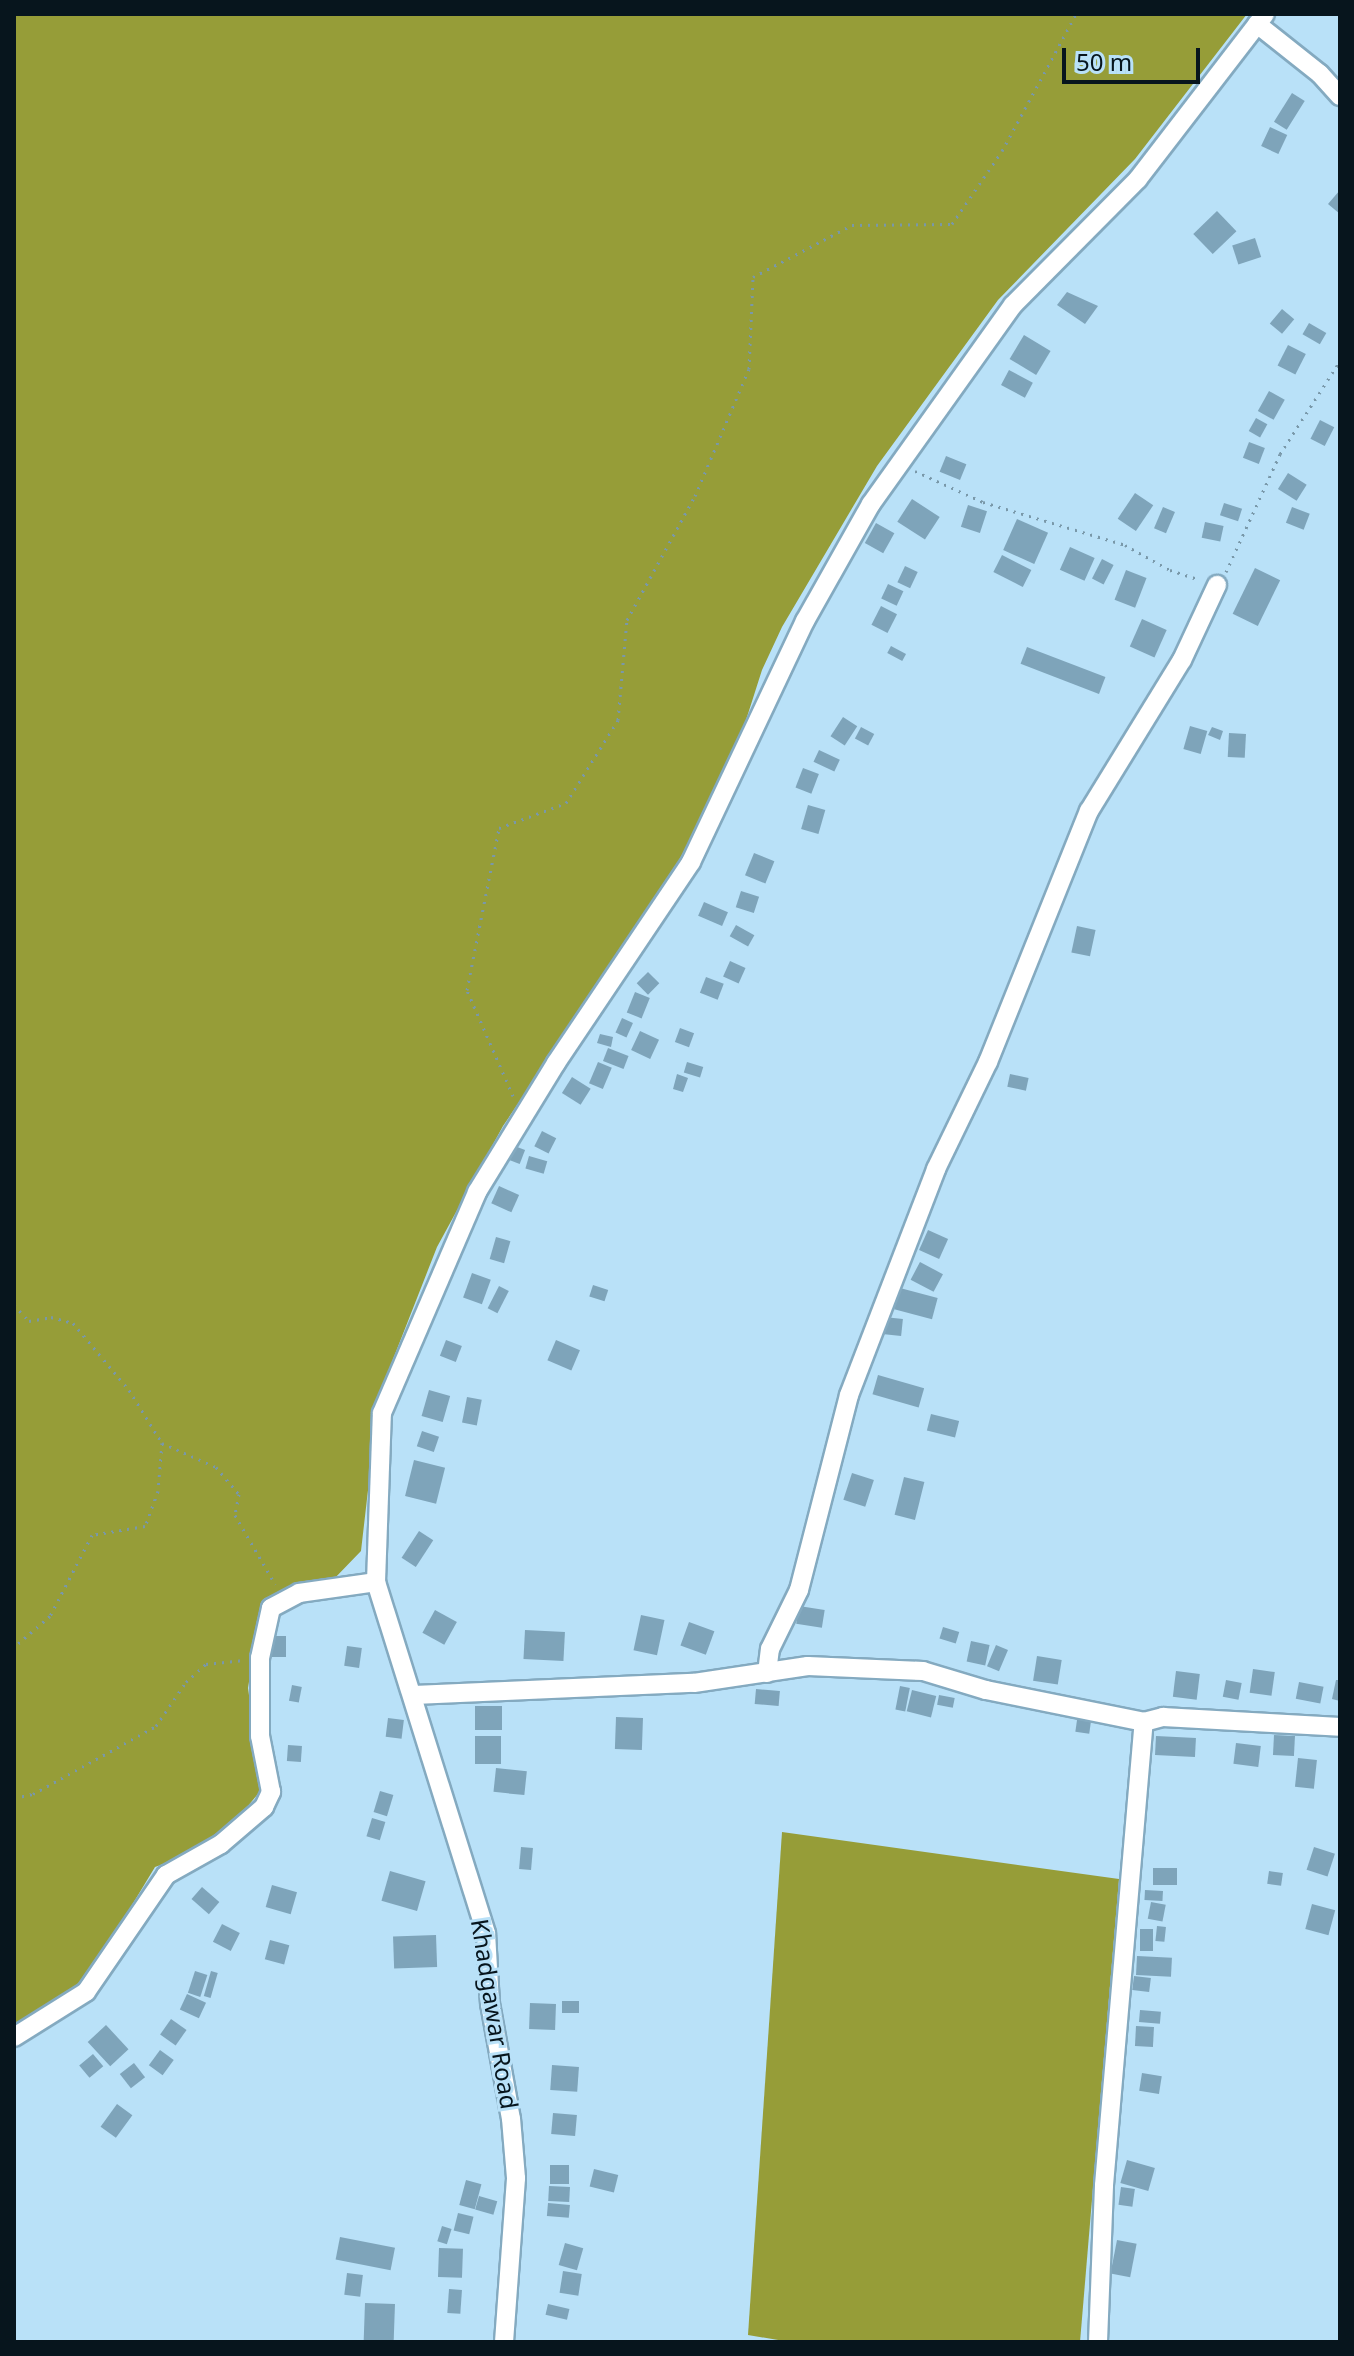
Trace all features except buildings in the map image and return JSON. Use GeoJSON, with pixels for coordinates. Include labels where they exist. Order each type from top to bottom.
{"type":"FeatureCollection","features":[{"type":"Feature","properties":{"kind":"street"},"geometry":{"type":"LineString","coordinates":[[14,2037],[86,1992],[166,1875],[221,1844],[264,1807],[271,1792],[260,1736],[260,1658],[271,1608],[284,1598],[376,1582],[382,1413],[477,1192],[522,1118],[691,862],[805,621],[901,462],[1013,305],[1138,179],[1261,19],[1340,96]]}},
{"type":"Feature","properties":{"kind":"street"},"geometry":{"type":"LineString","coordinates":[[767,1673],[770,1649],[799,1590],[849,1395],[936,1169],[988,1062],[1089,811],[1182,660],[1217,585]]}},
{"type":"Feature","properties":{"kind":"street","name":"Khadgawar Road"},"geometry":{"type":"LineString","coordinates":[[376,1582],[414,1695],[486,1933],[490,2004],[516,2178],[504,2342]]}},
{"type":"Feature","properties":{"kind":"street"},"geometry":{"type":"LineString","coordinates":[[414,1695],[694,1683],[808,1666],[923,1671],[986,1690],[1144,1722],[1163,1717],[1340,1727]]}},
{"type":"Feature","properties":{"kind":"street"},"geometry":{"type":"LineString","coordinates":[[1098,2342],[1104,2185],[1144,1722]]}},
{"type":"Feature","properties":{"kind":"path"},"geometry":{"type":"LineString","coordinates":[[522,1118],[467,990],[499,828],[566,803],[618,720],[627,620],[695,496],[749,369],[753,277],[852,225],[952,224],[1002,151],[1076,14]]}},
{"type":"Feature","properties":{"kind":"path"},"geometry":{"type":"LineString","coordinates":[[901,462],[983,502],[1125,545],[1170,570],[1217,585],[1280,454],[1340,361]]}},
{"type":"Feature","properties":{"kind":"path"},"geometry":{"type":"LineString","coordinates":[[14,1305],[29,1321],[51,1317],[73,1323],[129,1390],[162,1443],[216,1467],[239,1494],[235,1515],[284,1598]]}},
{"type":"Feature","properties":{"kind":"path"},"geometry":{"type":"LineString","coordinates":[[14,1647],[50,1616],[92,1535],[145,1526],[158,1491],[162,1443]]}},
{"type":"Feature","properties":{"kind":"path"},"geometry":{"type":"LineString","coordinates":[[14,1798],[33,1794],[156,1726],[186,1682],[206,1664],[260,1658]]}},
{"type":"Feature","properties":{"kind":"green space"},"geometry":{"type":"Polygon","coordinates":[[[14,14],[1247,14],[1135,159],[998,300],[877,466],[782,627],[762,670],[739,742],[670,879],[503,1126],[437,1247],[379,1395],[361,1551],[332,1581],[287,1587],[258,1625],[248,1688],[262,1789],[238,1818],[194,1853],[155,1867],[86,1981],[14,2024],[14,14]]]}},
{"type":"Feature","properties":{"kind":"green space"},"geometry":{"type":"Polygon","coordinates":[[[782,1832],[1119,1879],[1080,2342],[790,2342],[748,2335],[782,1832]]]}}]}
